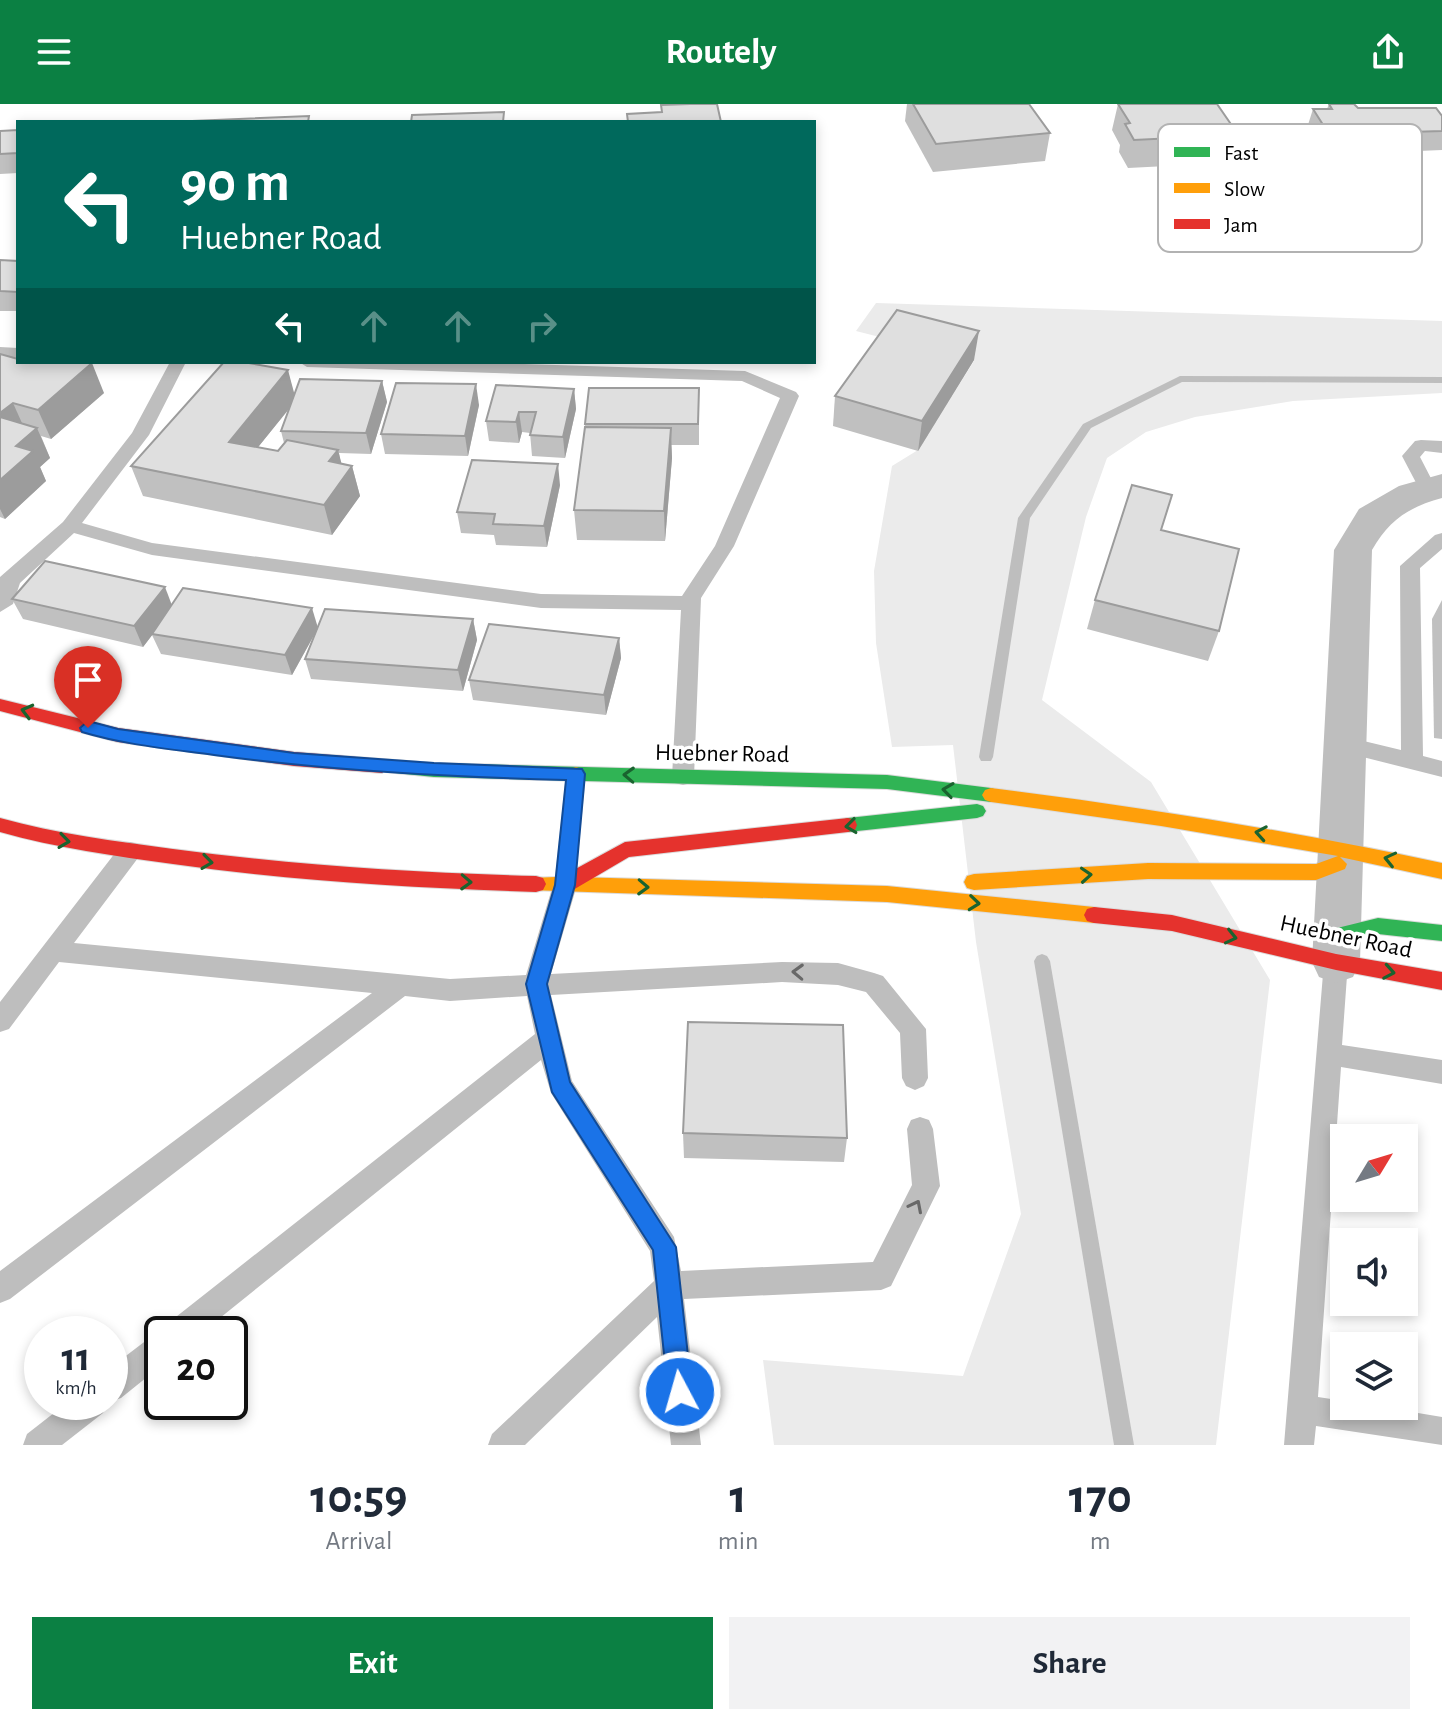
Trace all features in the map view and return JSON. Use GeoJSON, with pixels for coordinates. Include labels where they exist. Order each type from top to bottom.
{"type":"FeatureCollection","features":[{"type":"Feature","properties":{"kind":"main road","name":"Huebner Road"},"geometry":{"type":"LineString","coordinates":[[0,705],[118,735],[294,759],[434,770],[887,782],[1173,818],[1338,855],[1442,871]]}},
{"type":"Feature","properties":{"kind":"main road"},"geometry":{"type":"LineString","coordinates":[[565,885],[576,774]]}},
{"type":"Feature","properties":{"kind":"main road"},"geometry":{"type":"LineString","coordinates":[[565,885],[625,850],[960,812],[1068,807]]}},
{"type":"Feature","properties":{"kind":"main road","name":"Huebner Road"},"geometry":{"type":"LineString","coordinates":[[0,825],[47,839],[248,868],[407,881],[887,894],[1172,923],[1336,949],[1442,981]]}},
{"type":"Feature","properties":{"kind":"main road"},"geometry":{"type":"LineString","coordinates":[[812,892],[1148,871],[1316,872],[1338,855]]}},
{"type":"Feature","properties":{"kind":"main road"},"geometry":{"type":"LineString","coordinates":[[1336,949],[1378,926],[1442,933]]}},
{"type":"Feature","properties":{"kind":"street"},"geometry":{"type":"LineString","coordinates":[[1336,949],[1353,550],[1372,518],[1412,494],[1435,488]]}},
{"type":"Feature","properties":{"kind":"lane"},"geometry":{"type":"LineString","coordinates":[[0,605],[6,599],[4,580],[70,526],[140,435],[177,364]]}},
{"type":"Feature","properties":{"kind":"lane"},"geometry":{"type":"LineString","coordinates":[[370,364],[745,376],[790,396],[724,546],[691,603],[683,777]]}},
{"type":"Feature","properties":{"kind":"lane"},"geometry":{"type":"LineString","coordinates":[[1435,488],[1411,456],[1421,445],[1442,447]]}},
{"type":"Feature","properties":{"kind":"lane"},"geometry":{"type":"LineString","coordinates":[[70,526],[152,549],[541,601],[691,603]]}},
{"type":"Feature","properties":{"kind":"lane"},"geometry":{"type":"LineString","coordinates":[[1412,761],[1410,566],[1442,539]]}},
{"type":"Feature","properties":{"kind":"lane"},"geometry":{"type":"LineString","coordinates":[[1343,744],[1442,769]]}},
{"type":"Feature","properties":{"kind":"lane"},"geometry":{"type":"LineString","coordinates":[[0,1021],[130,851]]}},
{"type":"Feature","properties":{"kind":"lane"},"geometry":{"type":"LineString","coordinates":[[565,885],[536,984],[560,1085],[664,1247],[686,1445]]}},
{"type":"Feature","properties":{"kind":"lane"},"geometry":{"type":"LineString","coordinates":[[1299,1445],[1336,949]]}},
{"type":"Feature","properties":{"kind":"lane"},"geometry":{"type":"LineString","coordinates":[[53,951],[450,990],[782,972],[838,974],[874,984],[913,1029],[915,1078]]}},
{"type":"Feature","properties":{"kind":"lane"},"geometry":{"type":"LineString","coordinates":[[0,1289],[401,985]]}},
{"type":"Feature","properties":{"kind":"lane"},"geometry":{"type":"LineString","coordinates":[[200,1316],[549,1038]]}},
{"type":"Feature","properties":{"kind":"lane"},"geometry":{"type":"LineString","coordinates":[[1329,1054],[1442,1072]]}},
{"type":"Feature","properties":{"kind":"lane"},"geometry":{"type":"LineString","coordinates":[[503,1445],[669,1286],[881,1276],[926,1186],[920,1129]]}},
{"type":"Feature","properties":{"kind":"lane"},"geometry":{"type":"LineString","coordinates":[[128,1373],[144,1360]]}},
{"type":"Feature","properties":{"kind":"lane"},"geometry":{"type":"LineString","coordinates":[[1301,1409],[1441,1428]]}},
{"type":"Feature","properties":{"kind":"lane"},"geometry":{"type":"LineString","coordinates":[[38,1445],[69,1420]]}},
{"type":"Feature","properties":{"kind":"shaded area"},"geometry":{"type":"Polygon","coordinates":[[[876,303],[1442,321],[1442,393],[1293,401],[1195,417],[1146,432],[1107,458],[1086,517],[1042,700],[1151,782],[1270,980],[1216,1445],[774,1445],[763,1360],[963,1376],[1021,1214],[976,942],[953,745],[892,747],[876,643],[874,571],[892,466],[918,450],[974,361],[856,331],[876,303]]]}},
{"type":"Feature","properties":{"kind":"building"},"geometry":{"type":"Polygon","coordinates":[[[717,104],[721,120],[628,120],[627,114],[662,112],[661,105],[717,104]]]}},
{"type":"Feature","properties":{"kind":"building"},"geometry":{"type":"Polygon","coordinates":[[[913,104],[1029,104],[1050,133],[936,144],[913,104]]]}},
{"type":"Feature","properties":{"kind":"building"},"geometry":{"type":"Polygon","coordinates":[[[1118,104],[1217,104],[1231,124],[1158,124],[1158,139],[1134,140],[1125,124],[1130,123],[1118,104]]]}},
{"type":"Feature","properties":{"kind":"building"},"geometry":{"type":"Polygon","coordinates":[[[1329,104],[1354,104],[1358,108],[1436,108],[1442,116],[1442,131],[1422,132],[1422,124],[1323,124],[1313,109],[1332,109],[1329,104]]]}},
{"type":"Feature","properties":{"kind":"building"},"geometry":{"type":"Polygon","coordinates":[[[504,112],[503,120],[411,120],[412,115],[504,112]]]}},
{"type":"Feature","properties":{"kind":"building"},"geometry":{"type":"Polygon","coordinates":[[[309,116],[308,120],[216,120],[309,116]]]}},
{"type":"Feature","properties":{"kind":"building"},"geometry":{"type":"Polygon","coordinates":[[[16,130],[16,153],[0,154],[0,131],[16,130]]]}},
{"type":"Feature","properties":{"kind":"building"},"geometry":{"type":"Polygon","coordinates":[[[0,260],[16,261],[16,292],[0,291],[0,260]]]}},
{"type":"Feature","properties":{"kind":"building"},"geometry":{"type":"Polygon","coordinates":[[[897,310],[979,331],[922,421],[835,396],[897,310]]]}},
{"type":"Feature","properties":{"kind":"building"},"geometry":{"type":"Polygon","coordinates":[[[0,354],[16,358],[16,364],[91,364],[38,410],[13,403],[0,413],[0,354]]]}},
{"type":"Feature","properties":{"kind":"building"},"geometry":{"type":"Polygon","coordinates":[[[222,364],[254,364],[288,370],[229,442],[278,451],[287,440],[338,450],[329,461],[352,466],[324,505],[131,466],[222,364]]]}},
{"type":"Feature","properties":{"kind":"building"},"geometry":{"type":"Polygon","coordinates":[[[300,379],[382,381],[366,433],[281,431],[300,379]]]}},
{"type":"Feature","properties":{"kind":"building"},"geometry":{"type":"Polygon","coordinates":[[[396,383],[476,384],[465,436],[381,434],[396,383]]]}},
{"type":"Feature","properties":{"kind":"building"},"geometry":{"type":"Polygon","coordinates":[[[496,385],[574,389],[563,437],[530,435],[536,412],[519,412],[516,422],[486,421],[496,385]]]}},
{"type":"Feature","properties":{"kind":"building"},"geometry":{"type":"Polygon","coordinates":[[[589,388],[699,388],[698,424],[585,424],[589,388]]]}},
{"type":"Feature","properties":{"kind":"building"},"geometry":{"type":"Polygon","coordinates":[[[0,417],[37,428],[16,446],[33,451],[0,480],[0,417]]]}},
{"type":"Feature","properties":{"kind":"building"},"geometry":{"type":"Polygon","coordinates":[[[585,427],[671,428],[664,511],[574,510],[585,427]]]}},
{"type":"Feature","properties":{"kind":"building"},"geometry":{"type":"Polygon","coordinates":[[[472,460],[558,464],[544,526],[493,524],[495,514],[457,512],[472,460]]]}},
{"type":"Feature","properties":{"kind":"building"},"geometry":{"type":"Polygon","coordinates":[[[1132,485],[1172,495],[1161,530],[1239,549],[1219,631],[1095,600],[1132,485]]]}},
{"type":"Feature","properties":{"kind":"building"},"geometry":{"type":"Polygon","coordinates":[[[45,561],[165,587],[134,626],[12,599],[45,561]]]}},
{"type":"Feature","properties":{"kind":"building"},"geometry":{"type":"Polygon","coordinates":[[[183,588],[312,608],[285,655],[152,634],[183,588]]]}},
{"type":"Feature","properties":{"kind":"building"},"geometry":{"type":"Polygon","coordinates":[[[325,609],[473,619],[458,670],[305,659],[325,609]]]}},
{"type":"Feature","properties":{"kind":"building"},"geometry":{"type":"Polygon","coordinates":[[[489,624],[619,638],[604,695],[469,680],[489,624]]]}},
{"type":"Feature","properties":{"kind":"building"},"geometry":{"type":"Polygon","coordinates":[[[688,1022],[843,1025],[847,1138],[683,1133],[688,1022]]]}},
{"type":"Feature","properties":{"kind":"waterway"},"geometry":{"type":"LineString","coordinates":[[986,757],[1024,518],[1087,426],[1180,379],[1442,380]]}},
{"type":"Feature","properties":{"kind":"waterway"},"geometry":{"type":"LineString","coordinates":[[1042,961],[1124,1445]]}},
{"type":"Feature","properties":{"kind":"traffic: fast"},"geometry":{"type":"LineString","coordinates":[[382,766],[887,782],[991,795]]}},
{"type":"Feature","properties":{"kind":"traffic: fast"},"geometry":{"type":"LineString","coordinates":[[848,825],[977,811]]}},
{"type":"Feature","properties":{"kind":"traffic: fast"},"geometry":{"type":"LineString","coordinates":[[1336,936],[1378,926],[1442,933]]}},
{"type":"Feature","properties":{"kind":"traffic: slow"},"geometry":{"type":"LineString","coordinates":[[565,885],[576,774]]}},
{"type":"Feature","properties":{"kind":"traffic: slow"},"geometry":{"type":"LineString","coordinates":[[991,795],[1218,827],[1442,871]]}},
{"type":"Feature","properties":{"kind":"traffic: slow"},"geometry":{"type":"LineString","coordinates":[[974,882],[1148,871],[1316,872],[1338,864]]}},
{"type":"Feature","properties":{"kind":"traffic: slow"},"geometry":{"type":"LineString","coordinates":[[536,884],[887,894],[1094,915]]}},
{"type":"Feature","properties":{"kind":"traffic: jam"},"geometry":{"type":"LineString","coordinates":[[0,705],[118,735],[294,759],[382,766]]}},
{"type":"Feature","properties":{"kind":"traffic: jam"},"geometry":{"type":"LineString","coordinates":[[0,825],[80,843],[254,867],[395,878],[536,884]]}},
{"type":"Feature","properties":{"kind":"traffic: jam"},"geometry":{"type":"LineString","coordinates":[[566,884],[625,850],[848,825]]}},
{"type":"Feature","properties":{"kind":"traffic: jam"},"geometry":{"type":"LineString","coordinates":[[1094,915],[1172,923],[1336,962],[1442,981]]}},
{"type":"Feature","properties":{"kind":"route"},"geometry":{"type":"LineString","coordinates":[[88,728],[118,735],[294,759],[434,770],[576,774],[565,885],[536,984],[560,1085],[664,1247],[680,1392]]}}]}
